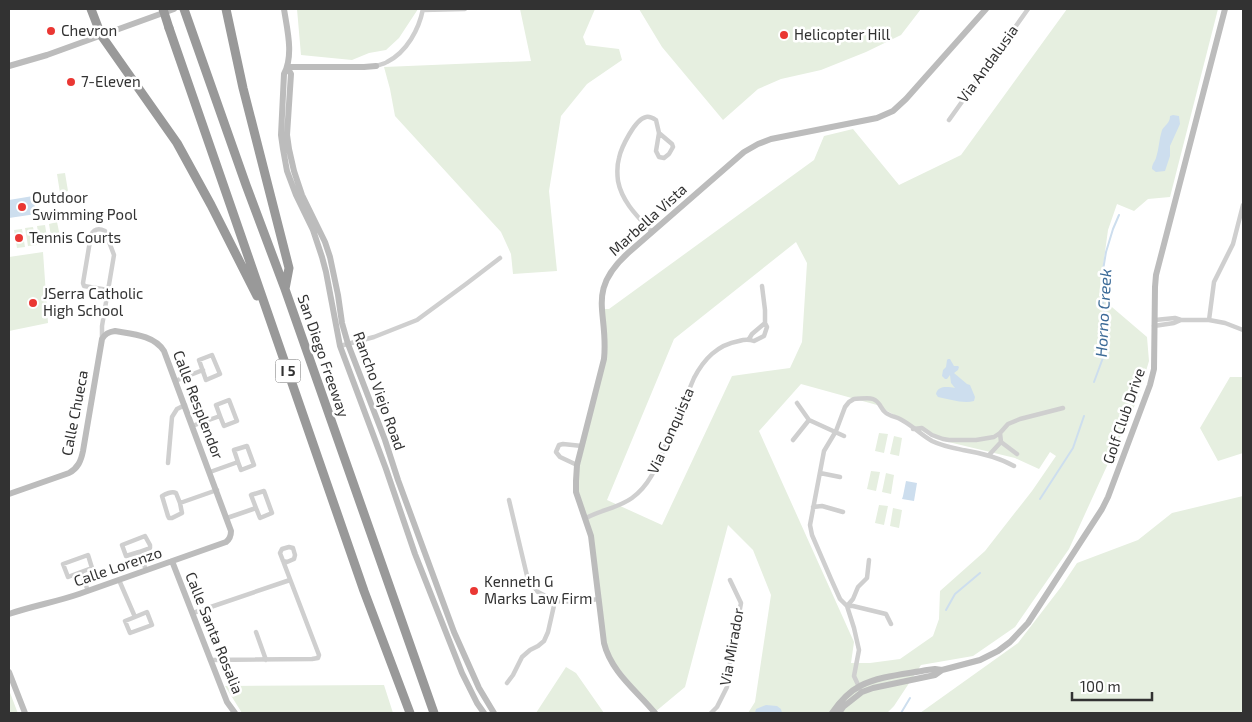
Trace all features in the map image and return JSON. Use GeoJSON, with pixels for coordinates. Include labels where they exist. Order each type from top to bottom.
{"type":"FeatureCollection","features":[{"type":"Feature","properties":{"kind":"highway"},"geometry":{"type":"LineString","coordinates":[[92,9],[101,35],[177,143],[211,205],[272,326]]}},
{"type":"Feature","properties":{"kind":"highway","name":"I 5"},"geometry":{"type":"LineString","coordinates":[[163,9],[364,590],[410,713]]}},
{"type":"Feature","properties":{"kind":"highway","name":"San Diego Freeway"},"geometry":{"type":"LineString","coordinates":[[184,9],[434,713]]}},
{"type":"Feature","properties":{"kind":"highway"},"geometry":{"type":"LineString","coordinates":[[226,9],[243,88],[289,268],[285,289]]}},
{"type":"Feature","properties":{"kind":"street"},"geometry":{"type":"LineString","coordinates":[[9,66],[47,55],[174,9]]}},
{"type":"Feature","properties":{"kind":"street","name":"Rancho Viejo Road"},"geometry":{"type":"LineString","coordinates":[[284,9],[289,50],[288,67],[284,74],[281,135],[287,171],[313,230],[326,272],[340,346],[386,469],[418,563],[462,673],[476,703],[484,713]]}},
{"type":"Feature","properties":{"kind":"street"},"geometry":{"type":"LineString","coordinates":[[288,67],[376,66],[387,62],[404,48],[416,30],[423,9],[465,9]]}},
{"type":"Feature","properties":{"kind":"street","name":"Marbella Vista"},"geometry":{"type":"LineString","coordinates":[[655,713],[618,672],[610,660],[604,643],[591,536],[576,492],[578,465],[582,446],[604,359],[601,304],[607,278],[615,266],[652,232],[753,146],[771,139],[877,118],[893,111],[906,100],[986,9]]}},
{"type":"Feature","properties":{"kind":"street","name":"Via Andalusia"},"geometry":{"type":"LineString","coordinates":[[948,120],[1028,9]]}},
{"type":"Feature","properties":{"kind":"street","name":"Golf Club Drive"},"geometry":{"type":"LineString","coordinates":[[832,713],[840,702],[860,689],[936,675],[942,670],[980,660],[998,651],[1010,642],[1028,623],[1102,509],[1150,385],[1154,369],[1156,275],[1225,9]]}},
{"type":"Feature","properties":{"kind":"street","name":"Rancho Viejo Road"},"geometry":{"type":"LineString","coordinates":[[288,67],[291,74],[289,149],[302,195],[325,242],[334,272],[342,323],[348,344],[454,632],[479,688],[494,713]]}},
{"type":"Feature","properties":{"kind":"street"},"geometry":{"type":"LineString","coordinates":[[652,232],[629,206],[624,197],[618,180],[617,167],[621,148],[625,140],[641,120],[646,117],[652,117],[656,120],[659,133],[656,151],[658,157],[664,158],[669,154],[673,147],[672,144],[659,133]]}},
{"type":"Feature","properties":{"kind":"street"},"geometry":{"type":"LineString","coordinates":[[1209,320],[1214,282],[1233,244],[1243,205]]}},
{"type":"Feature","properties":{"kind":"street","name":"Calle Chueca"},"geometry":{"type":"LineString","coordinates":[[9,494],[69,473],[79,464],[83,451],[102,339],[102,326],[114,255],[105,231],[93,231],[83,283],[84,286],[108,290]]}},
{"type":"Feature","properties":{"kind":"street"},"geometry":{"type":"LineString","coordinates":[[318,246],[325,242]]}},
{"type":"Feature","properties":{"kind":"street"},"geometry":{"type":"LineString","coordinates":[[340,346],[374,337],[418,320],[500,258]]}},
{"type":"Feature","properties":{"kind":"street"},"geometry":{"type":"LineString","coordinates":[[749,339],[765,323],[762,286]]}},
{"type":"Feature","properties":{"kind":"street"},"geometry":{"type":"LineString","coordinates":[[1154,323],[1175,318],[1181,320],[1209,320],[1225,323],[1243,330]]}},
{"type":"Feature","properties":{"kind":"street","name":"Via Conquista"},"geometry":{"type":"LineString","coordinates":[[586,518],[627,502],[643,488],[651,477],[700,366],[719,347],[749,339],[754,341],[764,336],[767,327],[765,323]]}},
{"type":"Feature","properties":{"kind":"street","name":"Calle Resplendor"},"geometry":{"type":"LineString","coordinates":[[102,339],[105,334],[115,331],[154,340],[164,351],[217,490],[232,535]]}},
{"type":"Feature","properties":{"kind":"street"},"geometry":{"type":"LineString","coordinates":[[212,355],[220,374],[206,380],[203,370],[199,360],[212,355]]}},
{"type":"Feature","properties":{"kind":"street"},"geometry":{"type":"LineString","coordinates":[[175,381],[203,370]]}},
{"type":"Feature","properties":{"kind":"street"},"geometry":{"type":"LineString","coordinates":[[860,689],[854,674],[859,654],[859,645],[847,606],[840,599],[812,534],[810,522],[825,449],[836,432],[849,402],[854,399],[868,398],[874,400],[880,404],[886,414],[901,419],[932,441],[989,455],[1014,466]]}},
{"type":"Feature","properties":{"kind":"street"},"geometry":{"type":"LineString","coordinates":[[229,400],[237,421],[224,426],[220,416],[216,405],[229,400]]}},
{"type":"Feature","properties":{"kind":"street"},"geometry":{"type":"LineString","coordinates":[[798,403],[809,420],[844,436]]}},
{"type":"Feature","properties":{"kind":"street"},"geometry":{"type":"LineString","coordinates":[[168,463],[172,417],[177,409],[185,405]]}},
{"type":"Feature","properties":{"kind":"street"},"geometry":{"type":"LineString","coordinates":[[913,429],[922,428],[932,435],[950,440],[976,440],[994,437],[1008,424],[1020,419],[1063,408]]}},
{"type":"Feature","properties":{"kind":"street"},"geometry":{"type":"LineString","coordinates":[[192,426],[220,416]]}},
{"type":"Feature","properties":{"kind":"street"},"geometry":{"type":"LineString","coordinates":[[793,440],[809,420]]}},
{"type":"Feature","properties":{"kind":"street"},"geometry":{"type":"LineString","coordinates":[[1000,433],[1001,442],[1017,454]]}},
{"type":"Feature","properties":{"kind":"street"},"geometry":{"type":"LineString","coordinates":[[989,455],[1001,442]]}},
{"type":"Feature","properties":{"kind":"street"},"geometry":{"type":"LineString","coordinates":[[578,465],[560,457],[556,452],[558,445],[582,446]]}},
{"type":"Feature","properties":{"kind":"street"},"geometry":{"type":"LineString","coordinates":[[247,446],[254,465],[241,470],[238,462],[234,450],[247,446]]}},
{"type":"Feature","properties":{"kind":"street"},"geometry":{"type":"LineString","coordinates":[[210,472],[238,462]]}},
{"type":"Feature","properties":{"kind":"street"},"geometry":{"type":"LineString","coordinates":[[820,473],[840,477]]}},
{"type":"Feature","properties":{"kind":"street"},"geometry":{"type":"LineString","coordinates":[[180,503],[217,490]]}},
{"type":"Feature","properties":{"kind":"street"},"geometry":{"type":"LineString","coordinates":[[264,490],[272,513],[260,518],[256,508],[251,495],[264,490]]}},
{"type":"Feature","properties":{"kind":"street"},"geometry":{"type":"LineString","coordinates":[[174,492],[177,494],[180,503],[182,513],[169,518],[162,498],[163,495],[174,492]]}},
{"type":"Feature","properties":{"kind":"street"},"geometry":{"type":"LineString","coordinates":[[509,500],[528,580],[538,592],[555,601],[578,602],[599,599]]}},
{"type":"Feature","properties":{"kind":"street"},"geometry":{"type":"LineString","coordinates":[[813,507],[822,506],[843,512]]}},
{"type":"Feature","properties":{"kind":"street"},"geometry":{"type":"LineString","coordinates":[[227,518],[256,508]]}},
{"type":"Feature","properties":{"kind":"street","name":"Calle Lorenzo"},"geometry":{"type":"LineString","coordinates":[[9,614],[88,591],[226,542],[232,535]]}},
{"type":"Feature","properties":{"kind":"street"},"geometry":{"type":"LineString","coordinates":[[146,536],[150,548],[139,552],[126,556],[122,545],[146,536]]}},
{"type":"Feature","properties":{"kind":"street"},"geometry":{"type":"LineString","coordinates":[[139,552],[146,570]]}},
{"type":"Feature","properties":{"kind":"street"},"geometry":{"type":"LineString","coordinates":[[88,555],[92,568],[81,572],[68,577],[63,564],[88,555]]}},
{"type":"Feature","properties":{"kind":"street"},"geometry":{"type":"LineString","coordinates":[[847,606],[854,599],[858,587],[866,578],[869,560]]}},
{"type":"Feature","properties":{"kind":"street","name":"Calle Santa Rosalia"},"geometry":{"type":"LineString","coordinates":[[172,561],[227,702],[235,713]]}},
{"type":"Feature","properties":{"kind":"street"},"geometry":{"type":"LineString","coordinates":[[210,660],[312,660],[318,658],[319,655],[283,561]]}},
{"type":"Feature","properties":{"kind":"street"},"geometry":{"type":"LineString","coordinates":[[81,572],[88,591]]}},
{"type":"Feature","properties":{"kind":"street"},"geometry":{"type":"LineString","coordinates":[[119,580],[135,617]]}},
{"type":"Feature","properties":{"kind":"street"},"geometry":{"type":"LineString","coordinates":[[193,613],[290,580]]}},
{"type":"Feature","properties":{"kind":"street","name":"Via Mirador"},"geometry":{"type":"LineString","coordinates":[[711,713],[717,707],[726,687],[740,611],[741,603],[730,580]]}},
{"type":"Feature","properties":{"kind":"street"},"geometry":{"type":"LineString","coordinates":[[506,683],[513,675],[522,657],[544,641],[555,601]]}},
{"type":"Feature","properties":{"kind":"street"},"geometry":{"type":"LineString","coordinates":[[847,606],[886,614],[891,624]]}},
{"type":"Feature","properties":{"kind":"street"},"geometry":{"type":"LineString","coordinates":[[147,612],[152,625],[130,633],[125,621],[135,617],[147,612]]}},
{"type":"Feature","properties":{"kind":"street"},"geometry":{"type":"LineString","coordinates":[[256,632],[266,660]]}},
{"type":"Feature","properties":{"kind":"street"},"geometry":{"type":"LineString","coordinates":[[9,672],[25,713]]}},
{"type":"Feature","properties":{"kind":"street","name":"Golf Club Drive"},"geometry":{"type":"LineString","coordinates":[[839,713],[860,689]]}},
{"type":"Feature","properties":{"kind":"green space"},"geometry":{"type":"Polygon","coordinates":[[[297,9],[418,9],[399,38],[386,50],[369,53],[352,60],[301,55],[297,9]]]}},
{"type":"Feature","properties":{"kind":"green space"},"geometry":{"type":"Polygon","coordinates":[[[520,9],[595,9],[583,37],[586,45],[619,49],[622,60],[587,84],[561,116],[549,191],[557,271],[513,274],[511,254],[501,232],[395,116],[384,67],[531,61],[520,9]]]}},
{"type":"Feature","properties":{"kind":"green space"},"geometry":{"type":"Polygon","coordinates":[[[639,9],[921,9],[901,35],[866,52],[821,70],[781,79],[758,89],[723,120],[662,47],[639,9]]]}},
{"type":"Feature","properties":{"kind":"green space"},"geometry":{"type":"Polygon","coordinates":[[[1067,9],[1218,9],[1170,197],[1148,199],[1134,211],[1117,204],[1108,230],[1099,296],[1147,337],[1149,361],[1138,398],[1069,549],[1015,627],[973,656],[921,665],[894,706],[887,713],[748,713],[755,702],[771,595],[753,550],[728,525],[685,687],[655,712],[607,654],[591,536],[576,481],[604,359],[601,309],[609,309],[814,160],[824,136],[853,129],[899,185],[961,155],[1067,9]],[[796,242],[674,339],[607,500],[662,525],[732,376],[790,368],[802,342],[807,263],[796,242]],[[801,384],[759,431],[854,642],[851,663],[870,663],[900,659],[933,636],[939,619],[940,591],[985,551],[1032,491],[1056,456],[1050,452],[1039,469],[1015,458],[936,439],[877,405],[801,384]]]}},
{"type":"Feature","properties":{"kind":"green space"},"geometry":{"type":"Polygon","coordinates":[[[65,173],[68,191],[60,193],[57,174],[65,173]]]}},
{"type":"Feature","properties":{"kind":"green space"},"geometry":{"type":"Polygon","coordinates":[[[57,222],[61,241],[52,242],[49,224],[57,222]]]}},
{"type":"Feature","properties":{"kind":"green space"},"geometry":{"type":"Polygon","coordinates":[[[45,225],[48,243],[40,244],[37,226],[45,225]]]}},
{"type":"Feature","properties":{"kind":"green space"},"geometry":{"type":"Polygon","coordinates":[[[33,227],[37,245],[28,246],[25,228],[33,227]]]}},
{"type":"Feature","properties":{"kind":"green space","name":"Tennis Courts"},"geometry":{"type":"Polygon","coordinates":[[[22,229],[25,247],[17,248],[14,230],[22,229]]]}},
{"type":"Feature","properties":{"kind":"green space"},"geometry":{"type":"Polygon","coordinates":[[[43,252],[48,323],[9,331],[9,257],[43,252]]]}},
{"type":"Feature","properties":{"kind":"green space"},"geometry":{"type":"Polygon","coordinates":[[[1230,377],[1243,377],[1243,453],[1218,461],[1200,428],[1230,377]]]}},
{"type":"Feature","properties":{"kind":"green space"},"geometry":{"type":"Polygon","coordinates":[[[879,433],[888,434],[884,453],[875,451],[879,433]]]}},
{"type":"Feature","properties":{"kind":"green space"},"geometry":{"type":"Polygon","coordinates":[[[894,436],[902,438],[899,456],[890,454],[894,436]]]}},
{"type":"Feature","properties":{"kind":"green space"},"geometry":{"type":"Polygon","coordinates":[[[871,471],[880,472],[876,491],[867,489],[871,471]]]}},
{"type":"Feature","properties":{"kind":"green space"},"geometry":{"type":"Polygon","coordinates":[[[886,473],[894,475],[891,494],[882,492],[886,473]]]}},
{"type":"Feature","properties":{"kind":"green space"},"geometry":{"type":"Polygon","coordinates":[[[1243,496],[1243,713],[920,713],[1018,643],[1077,563],[1138,540],[1172,513],[1243,496]]]}},
{"type":"Feature","properties":{"kind":"green space"},"geometry":{"type":"Polygon","coordinates":[[[879,505],[888,506],[884,525],[875,523],[879,505]]]}},
{"type":"Feature","properties":{"kind":"green space"},"geometry":{"type":"Polygon","coordinates":[[[893,508],[902,510],[899,528],[890,526],[893,508]]]}},
{"type":"Feature","properties":{"kind":"green space"},"geometry":{"type":"Polygon","coordinates":[[[566,667],[576,673],[604,713],[536,713],[566,667]]]}},
{"type":"Feature","properties":{"kind":"green space"},"geometry":{"type":"Polygon","coordinates":[[[384,685],[393,713],[242,713],[225,686],[384,685]]]}},
{"type":"Feature","properties":{"kind":"green space"},"geometry":{"type":"Polygon","coordinates":[[[9,690],[17,711],[18,713],[9,713],[9,690]]]}},
{"type":"Feature","properties":{"kind":"water"},"geometry":{"type":"Polygon","coordinates":[[[1170,116],[1179,116],[1180,124],[1170,146],[1170,156],[1165,171],[1156,172],[1152,167],[1157,155],[1162,130],[1170,116]]]}},
{"type":"Feature","properties":{"kind":"water","name":"Outdoor Swimming Pool"},"geometry":{"type":"Polygon","coordinates":[[[33,196],[36,214],[9,218],[9,200],[33,196]]]}},
{"type":"Feature","properties":{"kind":"water"},"geometry":{"type":"Polygon","coordinates":[[[948,359],[950,359],[954,366],[959,367],[954,373],[970,385],[975,397],[974,401],[956,401],[938,397],[936,394],[941,388],[955,388],[951,383],[950,375],[947,379],[942,376],[948,359]]]}},
{"type":"Feature","properties":{"kind":"water"},"geometry":{"type":"Polygon","coordinates":[[[906,481],[917,483],[914,501],[902,499],[906,481]]]}},
{"type":"Feature","properties":{"kind":"water"},"geometry":{"type":"Polygon","coordinates":[[[766,705],[777,706],[781,709],[782,713],[755,713],[756,709],[766,705]]]}},
{"type":"Feature","properties":{"kind":"waterway","name":"Horno Creek"},"geometry":{"type":"LineString","coordinates":[[1094,382],[1104,355],[1103,270],[1106,252],[1119,215]]}},
{"type":"Feature","properties":{"kind":"waterway","name":"Horno Creek"},"geometry":{"type":"LineString","coordinates":[[1040,499],[1073,448],[1084,416]]}},
{"type":"Feature","properties":{"kind":"waterway","name":"Horno Creek"},"geometry":{"type":"LineString","coordinates":[[946,610],[955,594],[980,573]]}},
{"type":"Feature","properties":{"kind":"waterway","name":"Horno Creek"},"geometry":{"type":"LineString","coordinates":[[901,713],[910,698]]}},
{"type":"Feature","properties":{"kind":"place","name":"Chevron"},"geometry":{"type":"Point","coordinates":[51,31]}},
{"type":"Feature","properties":{"kind":"place","name":"Helicopter Hill"},"geometry":{"type":"Point","coordinates":[784,35]}},
{"type":"Feature","properties":{"kind":"place","name":"7-Eleven"},"geometry":{"type":"Point","coordinates":[71,82]}},
{"type":"Feature","properties":{"kind":"place","name":"Outdoor Swimming Pool"},"geometry":{"type":"Point","coordinates":[22,207]}},
{"type":"Feature","properties":{"kind":"place","name":"Tennis Courts"},"geometry":{"type":"Point","coordinates":[19,238]}},
{"type":"Feature","properties":{"kind":"place","name":"JSerra Catholic High School"},"geometry":{"type":"Point","coordinates":[33,303]}},
{"type":"Feature","properties":{"kind":"place","name":"Kenneth G Marks Law Firm"},"geometry":{"type":"Point","coordinates":[474,591]}}]}
